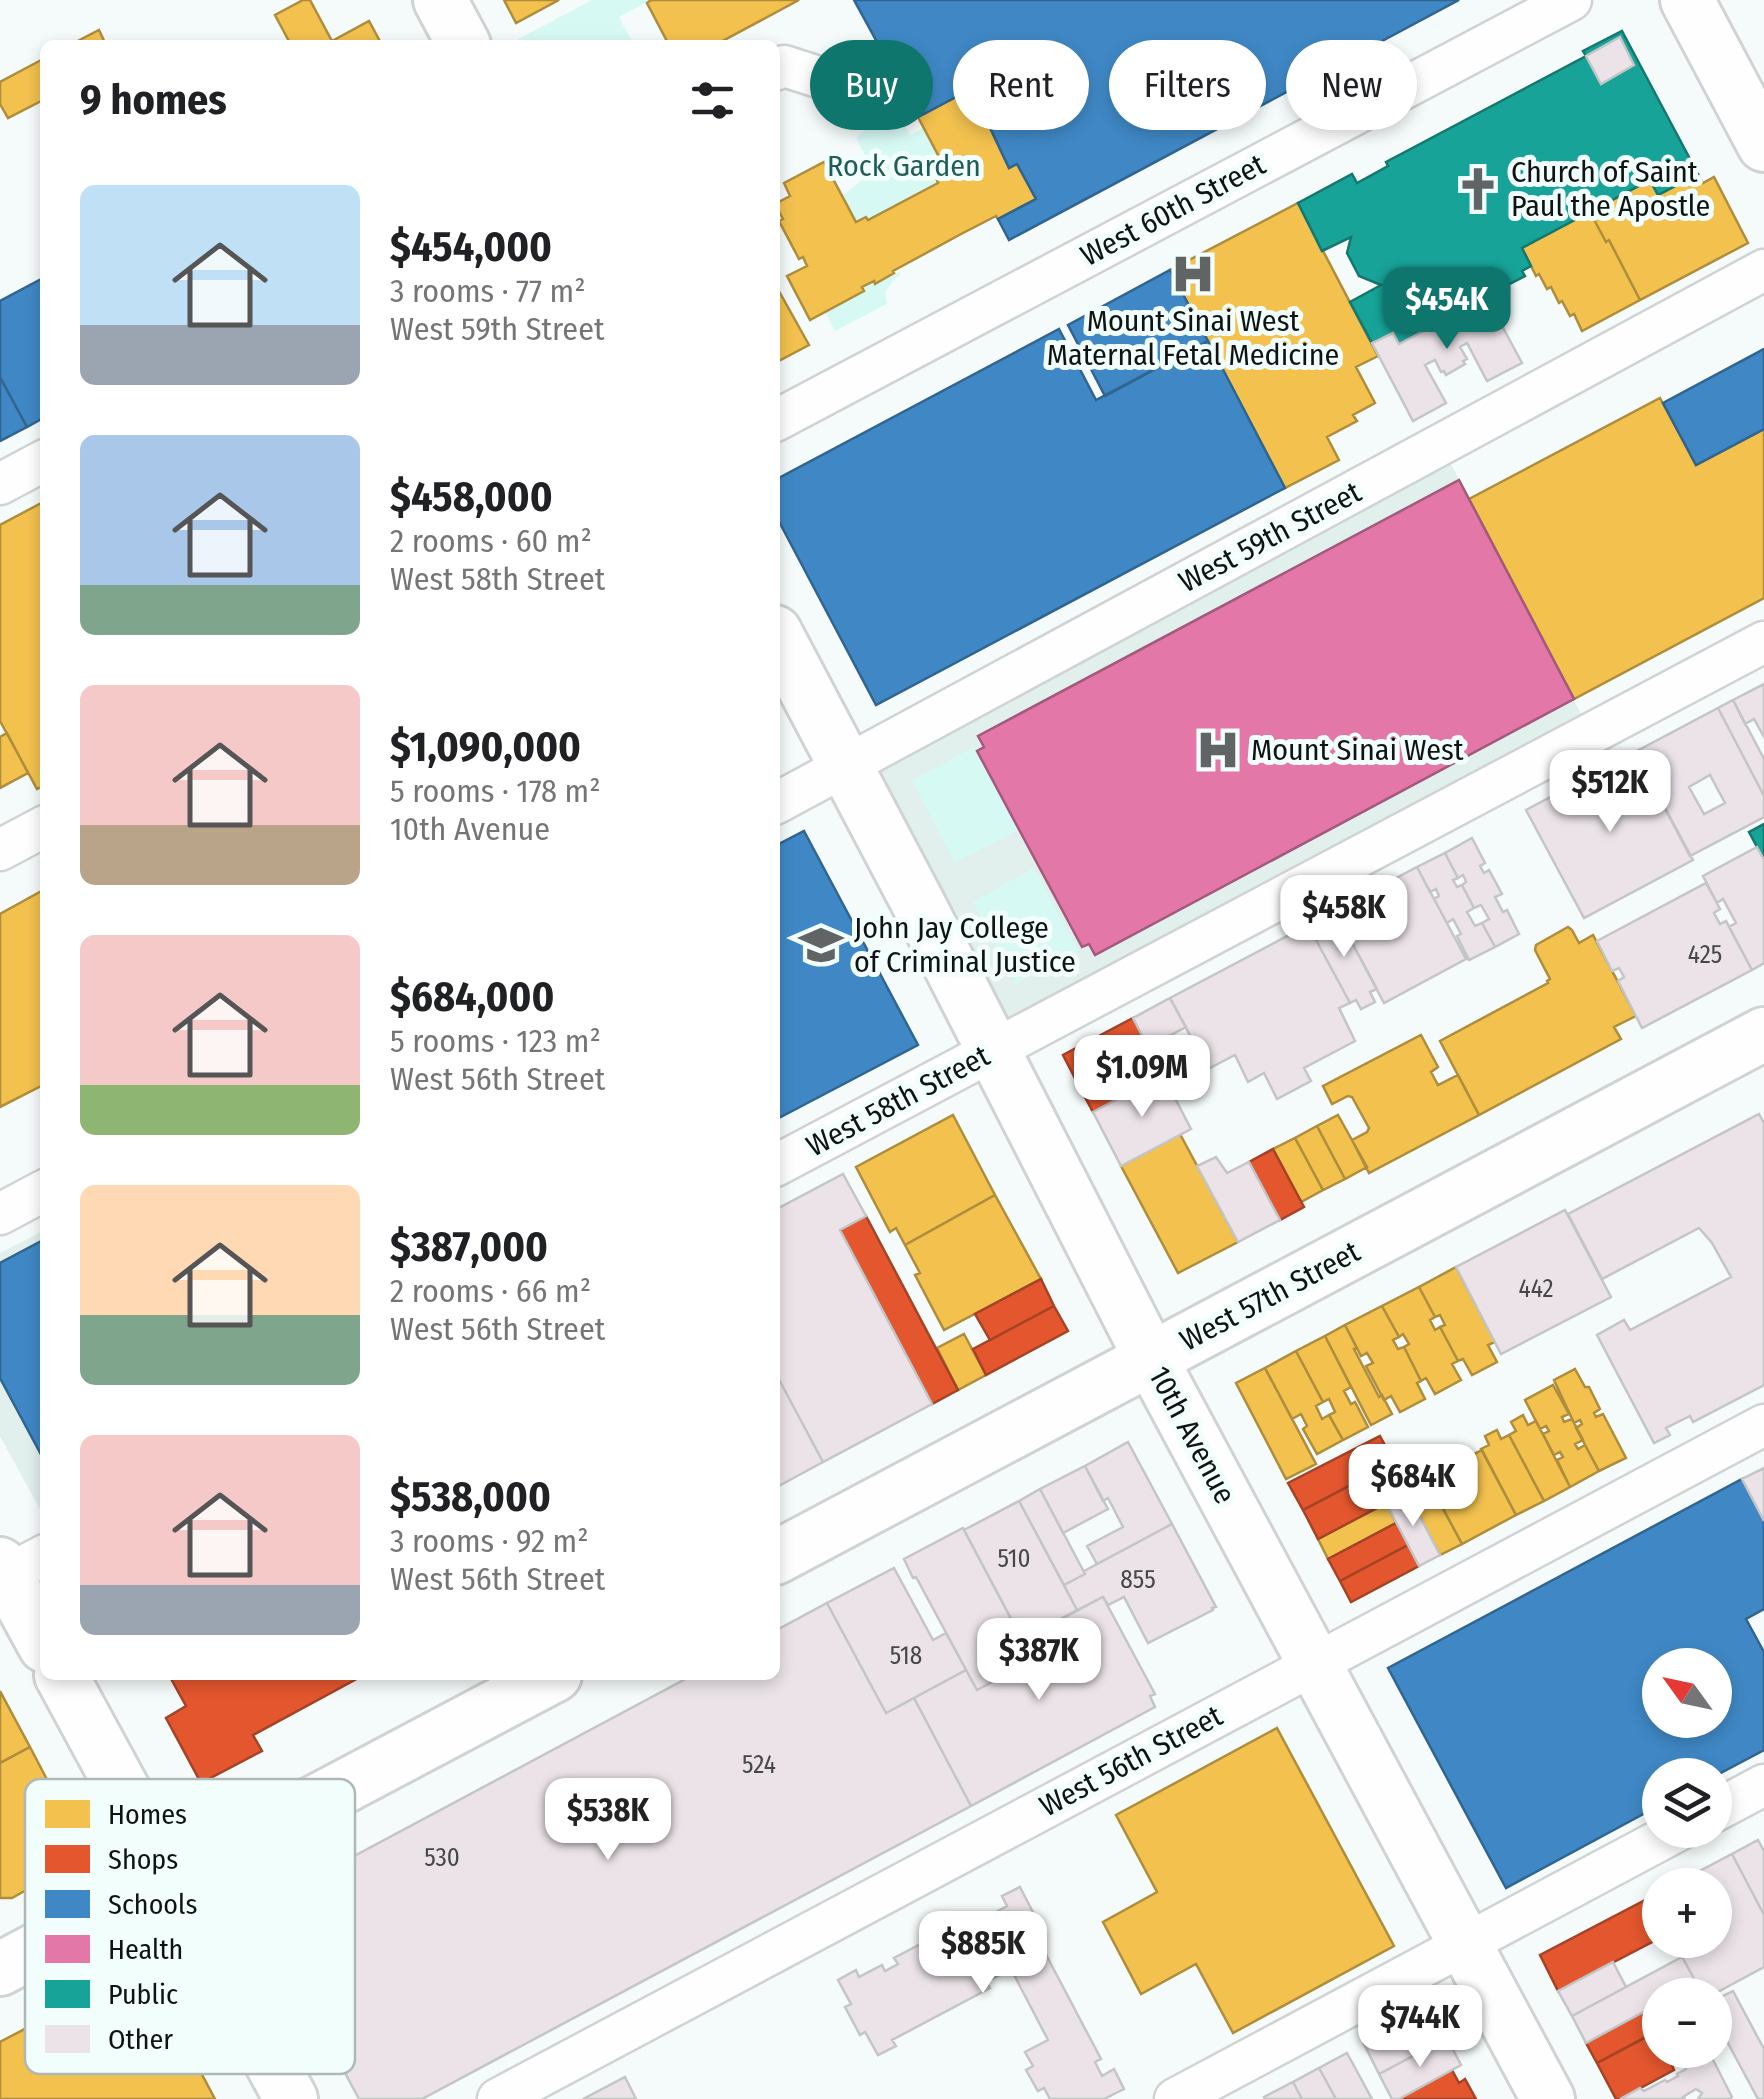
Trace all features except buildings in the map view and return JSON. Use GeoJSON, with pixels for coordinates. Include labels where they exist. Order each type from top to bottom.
{"type":"FeatureCollection","features":[{"type":"Feature","properties":{"kind":"main road"},"geometry":{"type":"LineString","coordinates":[[440,0],[461,40]]}},
{"type":"Feature","properties":{"kind":"main road"},"geometry":{"type":"LineString","coordinates":[[1687,0],[1764,144]]}},
{"type":"Feature","properties":{"kind":"main road","name":"10th Avenue"},"geometry":{"type":"LineString","coordinates":[[780,641],[1152,1359],[1548,2099]]}},
{"type":"Feature","properties":{"kind":"main road","name":"West 57th Street"},"geometry":{"type":"LineString","coordinates":[[780,1555],[1764,1034]]}},
{"type":"Feature","properties":{"kind":"main road"},"geometry":{"type":"LineString","coordinates":[[13,1569],[40,1634]]}},
{"type":"Feature","properties":{"kind":"main road"},"geometry":{"type":"LineString","coordinates":[[64,1680],[117,1779]]}},
{"type":"Feature","properties":{"kind":"main road"},"geometry":{"type":"LineString","coordinates":[[355,1780],[546,1680]]}},
{"type":"Feature","properties":{"kind":"main road"},"geometry":{"type":"LineString","coordinates":[[0,1969],[25,1956]]}},
{"type":"Feature","properties":{"kind":"main road"},"geometry":{"type":"LineString","coordinates":[[278,2074],[291,2099]]}},
{"type":"Feature","properties":{"kind":"street","name":"West 60th Street"},"geometry":{"type":"LineString","coordinates":[[780,418],[1571,0]]}},
{"type":"Feature","properties":{"kind":"street"},"geometry":{"type":"LineString","coordinates":[[780,68],[810,74]]}},
{"type":"Feature","properties":{"kind":"street","name":"West 59th Street"},"geometry":{"type":"LineString","coordinates":[[780,801],[1764,270]]}},
{"type":"Feature","properties":{"kind":"street"},"geometry":{"type":"LineString","coordinates":[[0,484],[40,463]]}},
{"type":"Feature","properties":{"kind":"street","name":"West 58th Street"},"geometry":{"type":"LineString","coordinates":[[780,1163],[1764,642]]}},
{"type":"Feature","properties":{"kind":"street"},"geometry":{"type":"LineString","coordinates":[[0,850],[40,829]]}},
{"type":"Feature","properties":{"kind":"street"},"geometry":{"type":"LineString","coordinates":[[0,1214],[40,1193]]}},
{"type":"Feature","properties":{"kind":"street","name":"West 56th Street"},"geometry":{"type":"LineString","coordinates":[[498,2099],[1764,1425]]}},
{"type":"Feature","properties":{"kind":"street"},"geometry":{"type":"LineString","coordinates":[[1732,1802],[1764,1785]]}},
{"type":"Feature","properties":{"kind":"street"},"geometry":{"type":"LineString","coordinates":[[1175,2099],[1645,1848]]}},
{"type":"Feature","properties":{"kind":"shaded area","name":"Mount Sinai West"},"geometry":{"type":"Polygon","coordinates":[[[1441,445],[1591,733],[993,1050],[846,766],[1441,445]]]}},
{"type":"Feature","properties":{"kind":"shaded area"},"geometry":{"type":"Polygon","coordinates":[[[40,1233],[40,1509],[0,1436],[0,1253],[40,1233]]]}},
{"type":"Feature","properties":{"kind":"green space"},"geometry":{"type":"Polygon","coordinates":[[[592,0],[651,0],[619,17],[631,40],[518,39],[592,0]]]}},
{"type":"Feature","properties":{"kind":"green space","name":"Rock Garden"},"geometry":{"type":"Polygon","coordinates":[[[865,130],[907,130],[910,135],[924,130],[948,174],[868,220],[865,217],[856,222],[842,196],[873,171],[856,138],[865,130]]]}},
{"type":"Feature","properties":{"kind":"green space"},"geometry":{"type":"Polygon","coordinates":[[[899,272],[901,275],[885,293],[887,304],[835,331],[825,312],[864,290],[862,287],[899,272]]]}},
{"type":"Feature","properties":{"kind":"green space"},"geometry":{"type":"Polygon","coordinates":[[[974,747],[1018,830],[955,863],[912,780],[974,747]]]}},
{"type":"Feature","properties":{"kind":"green space"},"geometry":{"type":"Polygon","coordinates":[[[1034,868],[1078,951],[1016,984],[973,902],[1034,868]]]}},
{"type":"Feature","properties":{"kind":"place","name":"Church of Saint Paul the Apostle"},"geometry":{"type":"Point","coordinates":[1478,189]}},
{"type":"Feature","properties":{"kind":"place","name":"Mount Sinai West Maternal Fetal Medicine"},"geometry":{"type":"Point","coordinates":[1193,274]}},
{"type":"Feature","properties":{"kind":"place","name":"Mount Sinai West"},"geometry":{"type":"Point","coordinates":[1218,750]}},
{"type":"Feature","properties":{"kind":"place","name":"John Jay College of Criminal Justice"},"geometry":{"type":"Point","coordinates":[821,945]}}]}
